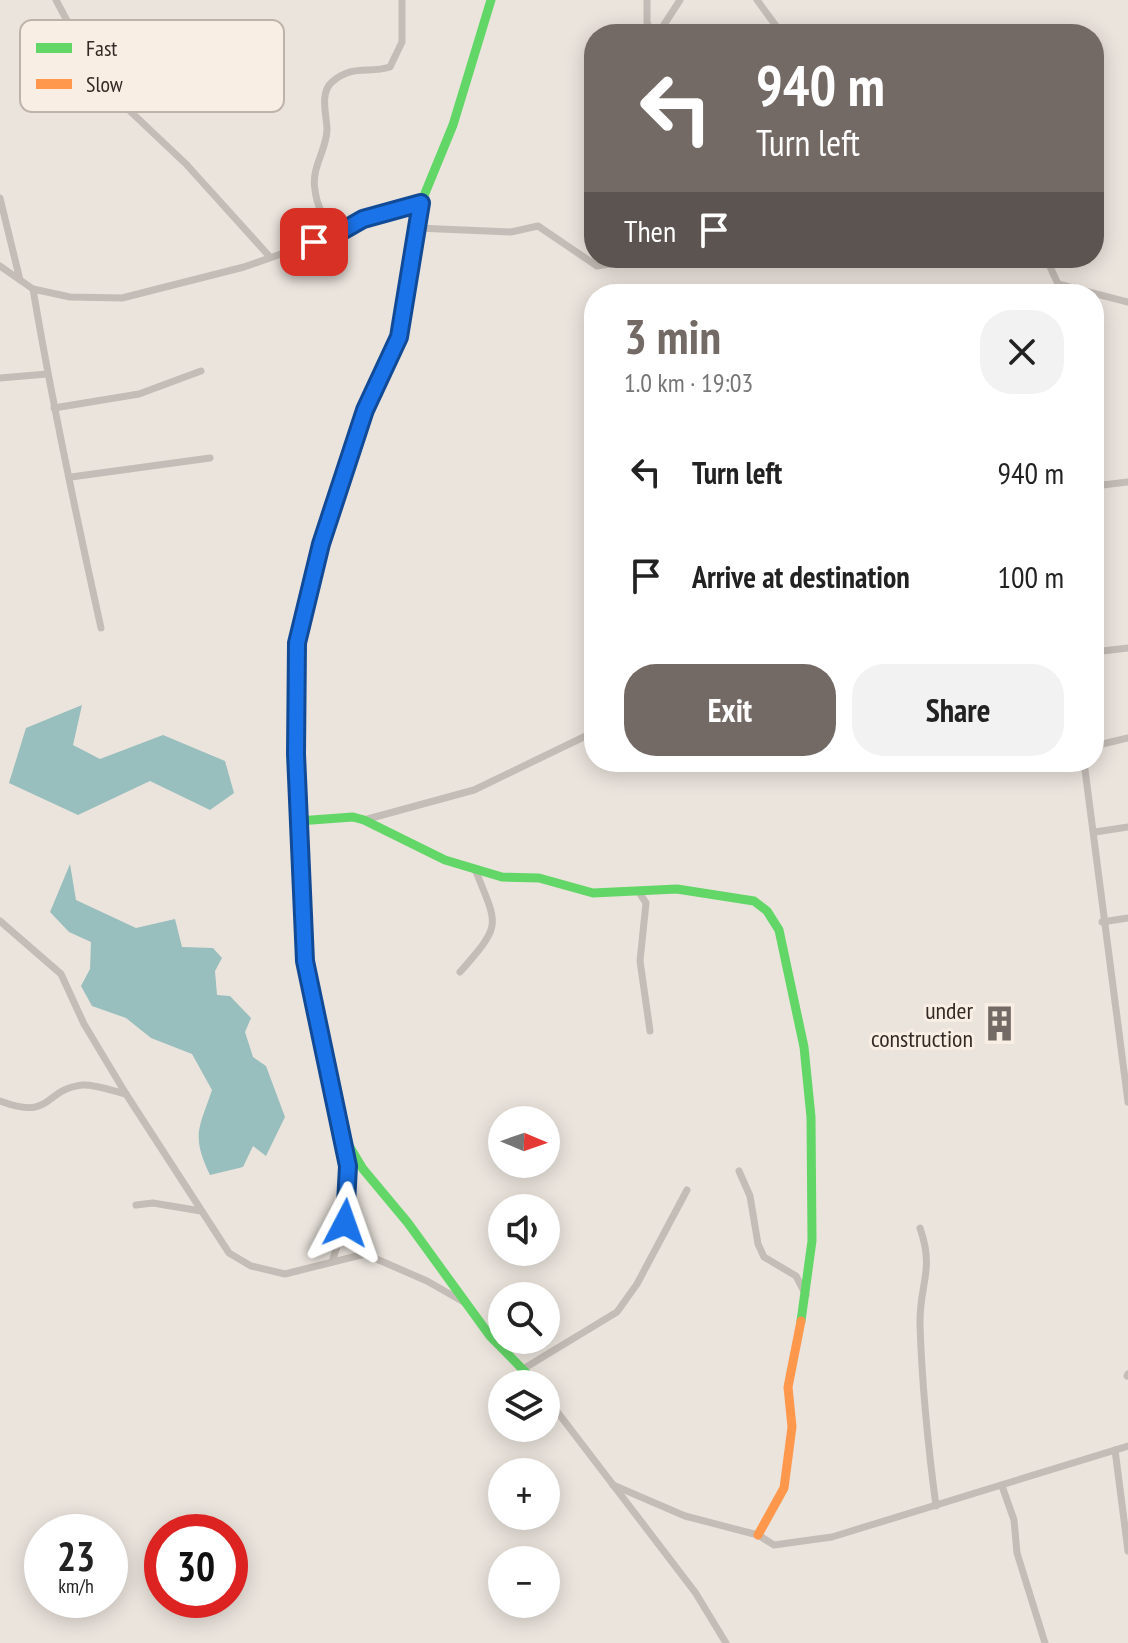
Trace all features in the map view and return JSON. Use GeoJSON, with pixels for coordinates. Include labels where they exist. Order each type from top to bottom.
{"type":"FeatureCollection","features":[{"type":"Feature","properties":{"kind":"street"},"geometry":{"type":"LineString","coordinates":[[56,0],[67,20]]}},
{"type":"Feature","properties":{"kind":"street"},"geometry":{"type":"LineString","coordinates":[[335,235],[323,217],[314,186],[317,160],[327,135],[326,90],[331,83],[361,68],[390,67],[402,42],[402,0]]}},
{"type":"Feature","properties":{"kind":"street"},"geometry":{"type":"LineString","coordinates":[[332,1262],[345,1223],[349,1198],[342,1134],[329,1087],[305,961],[298,821],[297,643],[321,544],[365,410],[399,337],[421,203],[453,125],[491,0]]}},
{"type":"Feature","properties":{"kind":"street"},"geometry":{"type":"LineString","coordinates":[[647,0],[648,24]]}},
{"type":"Feature","properties":{"kind":"street"},"geometry":{"type":"LineString","coordinates":[[663,24],[680,0]]}},
{"type":"Feature","properties":{"kind":"street"},"geometry":{"type":"LineString","coordinates":[[757,0],[775,24]]}},
{"type":"Feature","properties":{"kind":"street"},"geometry":{"type":"LineString","coordinates":[[131,112],[186,164],[270,257]]}},
{"type":"Feature","properties":{"kind":"street"},"geometry":{"type":"LineString","coordinates":[[0,198],[20,280]]}},
{"type":"Feature","properties":{"kind":"street"},"geometry":{"type":"LineString","coordinates":[[0,266],[33,289],[70,297],[122,298],[194,281],[270,257],[335,235],[363,219],[421,203]]}},
{"type":"Feature","properties":{"kind":"street"},"geometry":{"type":"LineString","coordinates":[[417,228],[511,232],[538,226],[584,257]]}},
{"type":"Feature","properties":{"kind":"street"},"geometry":{"type":"LineString","coordinates":[[33,289],[47,374],[101,628]]}},
{"type":"Feature","properties":{"kind":"street"},"geometry":{"type":"LineString","coordinates":[[1104,296],[1128,302]]}},
{"type":"Feature","properties":{"kind":"street"},"geometry":{"type":"LineString","coordinates":[[54,408],[139,394],[201,371]]}},
{"type":"Feature","properties":{"kind":"street"},"geometry":{"type":"LineString","coordinates":[[0,378],[47,374]]}},
{"type":"Feature","properties":{"kind":"street"},"geometry":{"type":"LineString","coordinates":[[71,477],[210,458]]}},
{"type":"Feature","properties":{"kind":"street"},"geometry":{"type":"LineString","coordinates":[[1104,485],[1128,482]]}},
{"type":"Feature","properties":{"kind":"street"},"geometry":{"type":"LineString","coordinates":[[1104,651],[1128,648]]}},
{"type":"Feature","properties":{"kind":"street"},"geometry":{"type":"LineString","coordinates":[[364,820],[474,790],[584,737]]}},
{"type":"Feature","properties":{"kind":"street"},"geometry":{"type":"LineString","coordinates":[[1104,744],[1128,738]]}},
{"type":"Feature","properties":{"kind":"street"},"geometry":{"type":"LineString","coordinates":[[1086,772],[1095,832],[1102,922],[1128,1102]]}},
{"type":"Feature","properties":{"kind":"street"},"geometry":{"type":"LineString","coordinates":[[298,821],[353,817],[364,820],[409,845],[502,877],[539,878],[593,893],[677,889],[754,901],[767,911],[779,930],[804,1047],[811,1117],[812,1251],[788,1387],[792,1427],[786,1478],[758,1535]]}},
{"type":"Feature","properties":{"kind":"street"},"geometry":{"type":"LineString","coordinates":[[1095,832],[1128,827]]}},
{"type":"Feature","properties":{"kind":"street"},"geometry":{"type":"LineString","coordinates":[[460,972],[485,947],[494,927],[490,903],[475,869]]}},
{"type":"Feature","properties":{"kind":"street"},"geometry":{"type":"LineString","coordinates":[[639,892],[646,903],[640,961],[650,1031]]}},
{"type":"Feature","properties":{"kind":"street"},"geometry":{"type":"LineString","coordinates":[[1102,922],[1128,918]]}},
{"type":"Feature","properties":{"kind":"street"},"geometry":{"type":"LineString","coordinates":[[0,921],[61,974],[84,1024],[126,1094],[229,1253],[251,1266],[285,1274],[365,1254],[427,1281],[467,1304]]}},
{"type":"Feature","properties":{"kind":"street"},"geometry":{"type":"LineString","coordinates":[[1117,1012],[1128,1010]]}},
{"type":"Feature","properties":{"kind":"street"},"geometry":{"type":"LineString","coordinates":[[0,1101],[25,1110],[39,1107],[83,1085],[126,1094]]}},
{"type":"Feature","properties":{"kind":"street"},"geometry":{"type":"LineString","coordinates":[[342,1134],[363,1169],[408,1223],[490,1336],[523,1369],[617,1312],[637,1284],[687,1190]]}},
{"type":"Feature","properties":{"kind":"street"},"geometry":{"type":"LineString","coordinates":[[739,1171],[750,1196],[758,1244],[764,1257],[796,1276],[806,1295]]}},
{"type":"Feature","properties":{"kind":"street"},"geometry":{"type":"LineString","coordinates":[[136,1205],[153,1203],[201,1211]]}},
{"type":"Feature","properties":{"kind":"street"},"geometry":{"type":"LineString","coordinates":[[920,1228],[929,1253],[928,1278],[920,1303],[921,1357],[936,1506]]}},
{"type":"Feature","properties":{"kind":"street"},"geometry":{"type":"LineString","coordinates":[[560,1415],[695,1592],[726,1643]]}},
{"type":"Feature","properties":{"kind":"street"},"geometry":{"type":"LineString","coordinates":[[613,1485],[685,1516],[758,1535],[774,1545],[789,1545],[832,1537],[1128,1446]]}},
{"type":"Feature","properties":{"kind":"street"},"geometry":{"type":"LineString","coordinates":[[1115,1450],[1128,1551]]}},
{"type":"Feature","properties":{"kind":"street"},"geometry":{"type":"LineString","coordinates":[[1002,1486],[1014,1520],[1017,1553],[1045,1643]]}},
{"type":"Feature","properties":{"kind":"water"},"geometry":{"type":"Polygon","coordinates":[[[82,705],[73,745],[100,759],[163,735],[225,761],[234,793],[210,810],[150,781],[78,815],[9,783],[26,728],[82,705]]]}},
{"type":"Feature","properties":{"kind":"water"},"geometry":{"type":"Polygon","coordinates":[[[70,864],[76,900],[136,928],[175,919],[182,947],[213,948],[222,958],[215,971],[217,995],[230,996],[251,1018],[245,1032],[253,1057],[266,1066],[285,1117],[266,1156],[253,1146],[243,1167],[210,1175],[200,1150],[199,1132],[212,1090],[192,1054],[151,1038],[126,1018],[92,1006],[81,986],[90,969],[91,942],[69,932],[50,912],[70,864]]]}},
{"type":"Feature","properties":{"kind":"traffic: fast"},"geometry":{"type":"LineString","coordinates":[[297,717],[297,643],[321,544],[365,410],[399,337],[421,203],[453,125],[491,0]]}},
{"type":"Feature","properties":{"kind":"traffic: fast"},"geometry":{"type":"LineString","coordinates":[[298,821],[353,817],[364,820],[445,860],[502,877],[539,878],[593,893],[677,889],[754,901],[767,911],[779,930],[804,1047],[811,1117],[812,1241],[801,1321]]}},
{"type":"Feature","properties":{"kind":"traffic: fast"},"geometry":{"type":"LineString","coordinates":[[309,984],[342,1134],[363,1169],[408,1223],[490,1336],[523,1370]]}},
{"type":"Feature","properties":{"kind":"traffic: slow"},"geometry":{"type":"LineString","coordinates":[[297,717],[298,821],[309,984]]}},
{"type":"Feature","properties":{"kind":"traffic: slow"},"geometry":{"type":"LineString","coordinates":[[758,1535],[784,1488],[792,1427],[788,1387],[801,1321]]}},
{"type":"Feature","properties":{"kind":"place","name":"under construction"},"geometry":{"type":"Point","coordinates":[999,1024]}},
{"type":"Feature","properties":{"kind":"route"},"geometry":{"type":"LineString","coordinates":[[314,242],[335,235],[363,219],[421,203],[399,337],[365,410],[321,544],[297,643],[296,754],[305,961],[348,1166],[349,1198],[345,1223]]}}]}
